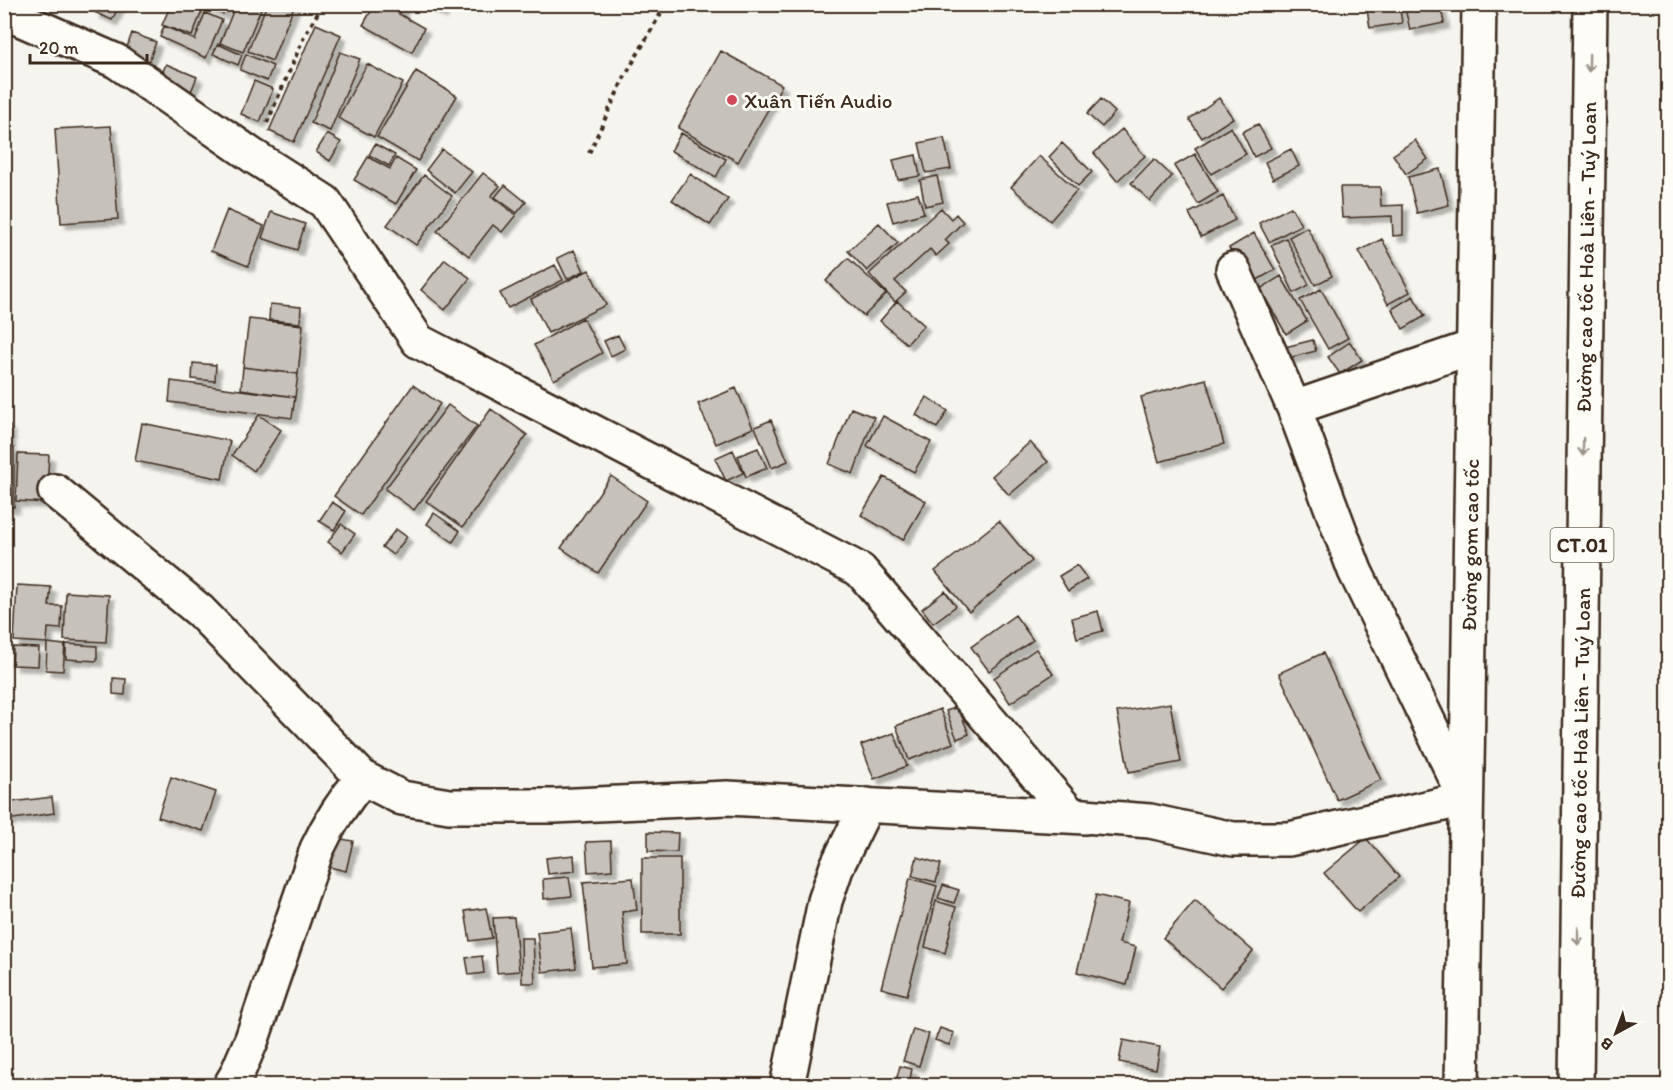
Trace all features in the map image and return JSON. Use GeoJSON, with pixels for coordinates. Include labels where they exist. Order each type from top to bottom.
{"type":"FeatureCollection","features":[{"type":"Feature","properties":{"kind":"main road","name":"Đường gom cao tốc"},"geometry":{"type":"LineString","coordinates":[[1462,1086],[1479,4]]}},
{"type":"Feature","properties":{"kind":"main road","name":"Đường cao tốc Hoà Liên - Tuý Loan"},"geometry":{"type":"LineString","coordinates":[[1576,1086],[1590,4]]}},
{"type":"Feature","properties":{"kind":"main road"},"geometry":{"type":"LineString","coordinates":[[4,12],[116,61],[253,156],[325,202],[418,341],[860,570],[1071,815],[1150,820],[1233,839],[1289,839],[1466,799],[1355,571],[1294,408],[1233,270]]}},
{"type":"Feature","properties":{"kind":"main road"},"geometry":{"type":"LineString","coordinates":[[1294,408],[1473,347]]}},
{"type":"Feature","properties":{"kind":"main road"},"geometry":{"type":"LineString","coordinates":[[55,491],[200,611],[363,778],[402,798],[448,806],[554,806],[727,798],[1150,820]]}},
{"type":"Feature","properties":{"kind":"main road"},"geometry":{"type":"LineString","coordinates":[[230,1086],[252,1040],[317,849],[327,827],[346,797],[363,778]]}},
{"type":"Feature","properties":{"kind":"main road"},"geometry":{"type":"LineString","coordinates":[[787,1086],[825,901],[837,866],[867,805]]}},
{"type":"Feature","properties":{"kind":"path"},"geometry":{"type":"LineString","coordinates":[[253,156],[304,37],[323,4]]}},
{"type":"Feature","properties":{"kind":"path"},"geometry":{"type":"LineString","coordinates":[[589,153],[624,78],[666,4]]}},
{"type":"Feature","properties":{"kind":"building"},"geometry":{"type":"Polygon","coordinates":[[[98,4],[119,6],[112,20],[94,12],[98,4]]]}},
{"type":"Feature","properties":{"kind":"building"},"geometry":{"type":"Polygon","coordinates":[[[171,4],[227,4],[223,14],[204,6],[192,36],[162,25],[171,4]]]}},
{"type":"Feature","properties":{"kind":"building"},"geometry":{"type":"Polygon","coordinates":[[[236,4],[263,4],[243,52],[220,43],[236,4]]]}},
{"type":"Feature","properties":{"kind":"building"},"geometry":{"type":"Polygon","coordinates":[[[267,4],[295,4],[272,61],[248,51],[267,4]]]}},
{"type":"Feature","properties":{"kind":"building"},"geometry":{"type":"Polygon","coordinates":[[[372,4],[405,4],[399,14],[424,28],[412,52],[363,25],[374,6],[372,4]]]}},
{"type":"Feature","properties":{"kind":"building"},"geometry":{"type":"Polygon","coordinates":[[[425,4],[446,4],[441,13],[425,4]]]}},
{"type":"Feature","properties":{"kind":"building"},"geometry":{"type":"Polygon","coordinates":[[[1366,4],[1399,4],[1402,23],[1370,28],[1366,4]]]}},
{"type":"Feature","properties":{"kind":"building"},"geometry":{"type":"Polygon","coordinates":[[[1404,4],[1440,4],[1444,23],[1410,30],[1404,4]]]}},
{"type":"Feature","properties":{"kind":"building"},"geometry":{"type":"Polygon","coordinates":[[[205,13],[222,20],[206,58],[160,37],[164,26],[195,40],[205,13]]]}},
{"type":"Feature","properties":{"kind":"building"},"geometry":{"type":"Polygon","coordinates":[[[316,24],[341,35],[294,142],[269,131],[316,24]]]}},
{"type":"Feature","properties":{"kind":"building"},"geometry":{"type":"Polygon","coordinates":[[[132,33],[156,42],[149,61],[125,53],[132,33]]]}},
{"type":"Feature","properties":{"kind":"building"},"geometry":{"type":"Polygon","coordinates":[[[218,44],[242,55],[238,65],[213,54],[218,44]]]}},
{"type":"Feature","properties":{"kind":"building"},"geometry":{"type":"Polygon","coordinates":[[[721,51],[782,85],[738,162],[678,128],[721,51]]]}},
{"type":"Feature","properties":{"kind":"building"},"geometry":{"type":"Polygon","coordinates":[[[340,52],[360,59],[330,131],[311,123],[340,52]]]}},
{"type":"Feature","properties":{"kind":"building"},"geometry":{"type":"Polygon","coordinates":[[[246,54],[273,66],[267,81],[240,70],[246,54]]]}},
{"type":"Feature","properties":{"kind":"building"},"geometry":{"type":"Polygon","coordinates":[[[166,64],[197,77],[190,94],[159,81],[166,64]]]}},
{"type":"Feature","properties":{"kind":"building"},"geometry":{"type":"Polygon","coordinates":[[[367,64],[403,83],[374,137],[338,118],[367,64]]]}},
{"type":"Feature","properties":{"kind":"building"},"geometry":{"type":"Polygon","coordinates":[[[416,71],[457,96],[418,161],[377,137],[416,71]]]}},
{"type":"Feature","properties":{"kind":"building"},"geometry":{"type":"Polygon","coordinates":[[[254,81],[273,89],[260,122],[241,114],[254,81]]]}},
{"type":"Feature","properties":{"kind":"building"},"geometry":{"type":"Polygon","coordinates":[[[1219,98],[1233,118],[1202,138],[1189,119],[1219,98]]]}},
{"type":"Feature","properties":{"kind":"building"},"geometry":{"type":"Polygon","coordinates":[[[1101,99],[1115,112],[1102,127],[1087,114],[1101,99]]]}},
{"type":"Feature","properties":{"kind":"building"},"geometry":{"type":"Polygon","coordinates":[[[1258,124],[1271,148],[1254,157],[1242,132],[1258,124]]]}},
{"type":"Feature","properties":{"kind":"building"},"geometry":{"type":"Polygon","coordinates":[[[111,126],[118,219],[61,223],[55,129],[111,126]]]}},
{"type":"Feature","properties":{"kind":"building"},"geometry":{"type":"Polygon","coordinates":[[[1231,127],[1246,154],[1211,174],[1195,148],[1231,127]]]}},
{"type":"Feature","properties":{"kind":"building"},"geometry":{"type":"Polygon","coordinates":[[[1122,129],[1145,156],[1117,181],[1094,153],[1122,129]]]}},
{"type":"Feature","properties":{"kind":"building"},"geometry":{"type":"Polygon","coordinates":[[[681,133],[726,159],[716,177],[671,151],[681,133]]]}},
{"type":"Feature","properties":{"kind":"building"},"geometry":{"type":"Polygon","coordinates":[[[327,134],[341,142],[330,161],[316,152],[327,134]]]}},
{"type":"Feature","properties":{"kind":"building"},"geometry":{"type":"Polygon","coordinates":[[[944,138],[951,169],[926,173],[919,143],[944,138]]]}},
{"type":"Feature","properties":{"kind":"building"},"geometry":{"type":"Polygon","coordinates":[[[1415,140],[1428,159],[1406,174],[1393,155],[1415,140]]]}},
{"type":"Feature","properties":{"kind":"building"},"geometry":{"type":"Polygon","coordinates":[[[1062,143],[1092,172],[1078,186],[1049,157],[1062,143]]]}},
{"type":"Feature","properties":{"kind":"building"},"geometry":{"type":"Polygon","coordinates":[[[375,144],[395,155],[389,166],[369,155],[375,144]]]}},
{"type":"Feature","properties":{"kind":"building"},"geometry":{"type":"Polygon","coordinates":[[[442,149],[472,172],[455,193],[426,170],[442,149]]]}},
{"type":"Feature","properties":{"kind":"building"},"geometry":{"type":"Polygon","coordinates":[[[1291,149],[1299,166],[1273,179],[1265,162],[1291,149]]]}},
{"type":"Feature","properties":{"kind":"building"},"geometry":{"type":"Polygon","coordinates":[[[1195,154],[1218,192],[1198,204],[1174,166],[1195,154]]]}},
{"type":"Feature","properties":{"kind":"building"},"geometry":{"type":"Polygon","coordinates":[[[916,155],[920,176],[898,180],[893,160],[916,155]]]}},
{"type":"Feature","properties":{"kind":"building"},"geometry":{"type":"Polygon","coordinates":[[[1039,156],[1077,190],[1050,221],[1011,187],[1039,156]]]}},
{"type":"Feature","properties":{"kind":"building"},"geometry":{"type":"Polygon","coordinates":[[[368,157],[390,169],[396,158],[416,170],[396,204],[354,180],[368,157]]]}},
{"type":"Feature","properties":{"kind":"building"},"geometry":{"type":"Polygon","coordinates":[[[1154,159],[1172,176],[1150,201],[1131,183],[1154,159]]]}},
{"type":"Feature","properties":{"kind":"building"},"geometry":{"type":"Polygon","coordinates":[[[1440,169],[1449,205],[1417,213],[1408,177],[1440,169]]]}},
{"type":"Feature","properties":{"kind":"building"},"geometry":{"type":"Polygon","coordinates":[[[483,173],[500,186],[491,196],[516,215],[502,232],[493,225],[469,256],[437,231],[483,173]]]}},
{"type":"Feature","properties":{"kind":"building"},"geometry":{"type":"Polygon","coordinates":[[[690,174],[728,199],[710,225],[672,200],[690,174]]]}},
{"type":"Feature","properties":{"kind":"building"},"geometry":{"type":"Polygon","coordinates":[[[424,175],[452,196],[416,245],[387,225],[424,175]]]}},
{"type":"Feature","properties":{"kind":"building"},"geometry":{"type":"Polygon","coordinates":[[[937,176],[943,202],[925,206],[920,180],[937,176]]]}},
{"type":"Feature","properties":{"kind":"building"},"geometry":{"type":"Polygon","coordinates":[[[505,185],[526,202],[517,213],[495,197],[505,185]]]}},
{"type":"Feature","properties":{"kind":"building"},"geometry":{"type":"Polygon","coordinates":[[[1340,187],[1380,187],[1381,206],[1403,205],[1403,235],[1393,236],[1392,216],[1342,218],[1340,187]]]}},
{"type":"Feature","properties":{"kind":"building"},"geometry":{"type":"Polygon","coordinates":[[[918,194],[924,213],[893,222],[887,202],[918,194]]]}},
{"type":"Feature","properties":{"kind":"building"},"geometry":{"type":"Polygon","coordinates":[[[1223,196],[1235,220],[1201,237],[1189,213],[1223,196]]]}},
{"type":"Feature","properties":{"kind":"building"},"geometry":{"type":"Polygon","coordinates":[[[1291,207],[1301,225],[1269,242],[1259,223],[1291,207]]]}},
{"type":"Feature","properties":{"kind":"building"},"geometry":{"type":"Polygon","coordinates":[[[941,208],[951,219],[956,214],[963,222],[945,240],[949,244],[936,256],[930,249],[895,281],[906,292],[895,302],[869,274],[941,208]]]}},
{"type":"Feature","properties":{"kind":"building"},"geometry":{"type":"Polygon","coordinates":[[[227,210],[264,226],[248,266],[211,251],[227,210]]]}},
{"type":"Feature","properties":{"kind":"building"},"geometry":{"type":"Polygon","coordinates":[[[271,212],[305,224],[297,250],[262,238],[271,212]]]}},
{"type":"Feature","properties":{"kind":"building"},"geometry":{"type":"Polygon","coordinates":[[[879,223],[898,243],[867,271],[848,251],[879,223]]]}},
{"type":"Feature","properties":{"kind":"building"},"geometry":{"type":"Polygon","coordinates":[[[1307,227],[1332,276],[1315,285],[1289,237],[1307,227]]]}},
{"type":"Feature","properties":{"kind":"building"},"geometry":{"type":"Polygon","coordinates":[[[1254,233],[1275,270],[1250,284],[1229,248],[1254,233]]]}},
{"type":"Feature","properties":{"kind":"building"},"geometry":{"type":"Polygon","coordinates":[[[1286,238],[1309,285],[1294,293],[1271,245],[1286,238]]]}},
{"type":"Feature","properties":{"kind":"building"},"geometry":{"type":"Polygon","coordinates":[[[1382,239],[1410,292],[1388,304],[1359,251],[1382,239]]]}},
{"type":"Feature","properties":{"kind":"building"},"geometry":{"type":"Polygon","coordinates":[[[574,250],[584,271],[567,279],[557,258],[574,250]]]}},
{"type":"Feature","properties":{"kind":"building"},"geometry":{"type":"Polygon","coordinates":[[[848,258],[886,294],[864,316],[826,281],[848,258]]]}},
{"type":"Feature","properties":{"kind":"building"},"geometry":{"type":"Polygon","coordinates":[[[445,259],[470,278],[445,310],[421,290],[445,259]]]}},
{"type":"Feature","properties":{"kind":"building"},"geometry":{"type":"Polygon","coordinates":[[[555,265],[563,280],[508,308],[500,293],[555,265]]]}},
{"type":"Feature","properties":{"kind":"building"},"geometry":{"type":"Polygon","coordinates":[[[589,270],[606,305],[548,333],[531,299],[589,270]]]}},
{"type":"Feature","properties":{"kind":"building"},"geometry":{"type":"Polygon","coordinates":[[[1281,276],[1307,321],[1286,334],[1260,289],[1281,276]]]}},
{"type":"Feature","properties":{"kind":"building"},"geometry":{"type":"Polygon","coordinates":[[[1321,289],[1348,338],[1328,349],[1300,300],[1321,289]]]}},
{"type":"Feature","properties":{"kind":"building"},"geometry":{"type":"Polygon","coordinates":[[[1413,296],[1425,316],[1403,329],[1392,309],[1413,296]]]}},
{"type":"Feature","properties":{"kind":"building"},"geometry":{"type":"Polygon","coordinates":[[[897,301],[924,325],[907,344],[880,321],[897,301]]]}},
{"type":"Feature","properties":{"kind":"building"},"geometry":{"type":"Polygon","coordinates":[[[270,304],[301,307],[300,323],[269,320],[270,304]]]}},
{"type":"Feature","properties":{"kind":"building"},"geometry":{"type":"Polygon","coordinates":[[[583,318],[602,353],[554,380],[534,345],[583,318]]]}},
{"type":"Feature","properties":{"kind":"building"},"geometry":{"type":"Polygon","coordinates":[[[249,319],[303,325],[298,374],[243,367],[249,319]]]}},
{"type":"Feature","properties":{"kind":"building"},"geometry":{"type":"Polygon","coordinates":[[[618,335],[625,349],[611,356],[604,341],[618,335]]]}},
{"type":"Feature","properties":{"kind":"building"},"geometry":{"type":"Polygon","coordinates":[[[1313,340],[1316,351],[1288,358],[1285,347],[1313,340]]]}},
{"type":"Feature","properties":{"kind":"building"},"geometry":{"type":"Polygon","coordinates":[[[1350,342],[1362,360],[1340,374],[1328,357],[1350,342]]]}},
{"type":"Feature","properties":{"kind":"building"},"geometry":{"type":"Polygon","coordinates":[[[193,363],[216,365],[215,381],[192,379],[193,363]]]}},
{"type":"Feature","properties":{"kind":"building"},"geometry":{"type":"Polygon","coordinates":[[[243,367],[298,374],[295,397],[241,389],[243,367]]]}},
{"type":"Feature","properties":{"kind":"building"},"geometry":{"type":"Polygon","coordinates":[[[1206,379],[1224,444],[1159,462],[1141,397],[1206,379]]]}},
{"type":"Feature","properties":{"kind":"building"},"geometry":{"type":"Polygon","coordinates":[[[171,381],[295,397],[292,418],[169,402],[171,381]]]}},
{"type":"Feature","properties":{"kind":"building"},"geometry":{"type":"Polygon","coordinates":[[[413,385],[440,404],[361,515],[334,496],[413,385]]]}},
{"type":"Feature","properties":{"kind":"building"},"geometry":{"type":"Polygon","coordinates":[[[736,388],[753,428],[716,444],[698,404],[736,388]]]}},
{"type":"Feature","properties":{"kind":"building"},"geometry":{"type":"Polygon","coordinates":[[[927,397],[948,411],[937,428],[916,415],[927,397]]]}},
{"type":"Feature","properties":{"kind":"building"},"geometry":{"type":"Polygon","coordinates":[[[448,405],[477,426],[414,510],[385,489],[448,405]]]}},
{"type":"Feature","properties":{"kind":"building"},"geometry":{"type":"Polygon","coordinates":[[[851,408],[874,417],[853,474],[829,464],[851,408]]]}},
{"type":"Feature","properties":{"kind":"building"},"geometry":{"type":"Polygon","coordinates":[[[491,409],[527,435],[463,527],[426,501],[491,409]]]}},
{"type":"Feature","properties":{"kind":"building"},"geometry":{"type":"Polygon","coordinates":[[[259,415],[281,430],[254,471],[232,455],[259,415]]]}},
{"type":"Feature","properties":{"kind":"building"},"geometry":{"type":"Polygon","coordinates":[[[883,416],[931,442],[914,472],[867,446],[883,416]]]}},
{"type":"Feature","properties":{"kind":"building"},"geometry":{"type":"Polygon","coordinates":[[[771,420],[788,461],[772,468],[755,427],[771,420]]]}},
{"type":"Feature","properties":{"kind":"building"},"geometry":{"type":"Polygon","coordinates":[[[142,423],[230,441],[222,479],[135,461],[142,423]]]}},
{"type":"Feature","properties":{"kind":"building"},"geometry":{"type":"Polygon","coordinates":[[[4,426],[10,426],[10,446],[4,446],[4,426]]]}},
{"type":"Feature","properties":{"kind":"building"},"geometry":{"type":"Polygon","coordinates":[[[1030,442],[1048,462],[1009,495],[992,476],[1030,442]]]}},
{"type":"Feature","properties":{"kind":"building"},"geometry":{"type":"Polygon","coordinates":[[[4,448],[14,448],[14,507],[4,507],[4,448]]]}},
{"type":"Feature","properties":{"kind":"building"},"geometry":{"type":"Polygon","coordinates":[[[758,448],[767,468],[746,477],[738,456],[758,448]]]}},
{"type":"Feature","properties":{"kind":"building"},"geometry":{"type":"Polygon","coordinates":[[[733,450],[743,473],[726,481],[715,458],[733,450]]]}},
{"type":"Feature","properties":{"kind":"building"},"geometry":{"type":"Polygon","coordinates":[[[18,454],[49,455],[46,503],[16,501],[18,454]]]}},
{"type":"Feature","properties":{"kind":"building"},"geometry":{"type":"Polygon","coordinates":[[[611,476],[647,501],[598,573],[561,548],[611,476]]]}},
{"type":"Feature","properties":{"kind":"building"},"geometry":{"type":"Polygon","coordinates":[[[884,477],[926,501],[903,540],[861,515],[884,477]]]}},
{"type":"Feature","properties":{"kind":"building"},"geometry":{"type":"Polygon","coordinates":[[[332,502],[346,511],[334,530],[319,521],[332,502]]]}},
{"type":"Feature","properties":{"kind":"building"},"geometry":{"type":"Polygon","coordinates":[[[434,513],[460,531],[453,542],[427,524],[434,513]]]}},
{"type":"Feature","properties":{"kind":"building"},"geometry":{"type":"Polygon","coordinates":[[[999,521],[1032,561],[969,612],[935,571],[999,521]]]}},
{"type":"Feature","properties":{"kind":"building"},"geometry":{"type":"Polygon","coordinates":[[[341,524],[355,534],[342,552],[328,542],[341,524]]]}},
{"type":"Feature","properties":{"kind":"building"},"geometry":{"type":"Polygon","coordinates":[[[396,529],[407,537],[393,555],[382,547],[396,529]]]}},
{"type":"Feature","properties":{"kind":"building"},"geometry":{"type":"Polygon","coordinates":[[[1077,565],[1087,579],[1068,591],[1059,576],[1077,565]]]}},
{"type":"Feature","properties":{"kind":"building"},"geometry":{"type":"Polygon","coordinates":[[[17,585],[51,587],[49,606],[62,606],[61,629],[48,628],[47,643],[14,641],[17,585]]]}},
{"type":"Feature","properties":{"kind":"building"},"geometry":{"type":"Polygon","coordinates":[[[945,591],[956,606],[933,623],[922,609],[945,591]]]}},
{"type":"Feature","properties":{"kind":"building"},"geometry":{"type":"Polygon","coordinates":[[[66,592],[109,595],[106,642],[64,640],[66,592]]]}},
{"type":"Feature","properties":{"kind":"building"},"geometry":{"type":"Polygon","coordinates":[[[1098,611],[1103,631],[1077,638],[1072,618],[1098,611]]]}},
{"type":"Feature","properties":{"kind":"building"},"geometry":{"type":"Polygon","coordinates":[[[1015,615],[1033,640],[989,671],[971,647],[1015,615]]]}},
{"type":"Feature","properties":{"kind":"building"},"geometry":{"type":"Polygon","coordinates":[[[47,643],[65,645],[63,671],[46,670],[47,643]]]}},
{"type":"Feature","properties":{"kind":"building"},"geometry":{"type":"Polygon","coordinates":[[[66,644],[97,646],[97,661],[66,659],[66,644]]]}},
{"type":"Feature","properties":{"kind":"building"},"geometry":{"type":"Polygon","coordinates":[[[13,647],[39,648],[38,666],[12,665],[13,647]]]}},
{"type":"Feature","properties":{"kind":"building"},"geometry":{"type":"Polygon","coordinates":[[[1036,649],[1053,674],[1010,703],[994,678],[1036,649]]]}},
{"type":"Feature","properties":{"kind":"building"},"geometry":{"type":"Polygon","coordinates":[[[1323,653],[1381,780],[1337,800],[1279,673],[1323,653]]]}},
{"type":"Feature","properties":{"kind":"building"},"geometry":{"type":"Polygon","coordinates":[[[113,678],[126,679],[125,695],[113,694],[113,678]]]}},
{"type":"Feature","properties":{"kind":"building"},"geometry":{"type":"Polygon","coordinates":[[[1170,703],[1181,762],[1129,772],[1117,712],[1170,703]]]}},
{"type":"Feature","properties":{"kind":"building"},"geometry":{"type":"Polygon","coordinates":[[[958,707],[969,734],[957,739],[946,711],[958,707]]]}},
{"type":"Feature","properties":{"kind":"building"},"geometry":{"type":"Polygon","coordinates":[[[940,709],[953,743],[909,760],[896,726],[940,709]]]}},
{"type":"Feature","properties":{"kind":"building"},"geometry":{"type":"Polygon","coordinates":[[[894,733],[907,766],[874,779],[861,745],[894,733]]]}},
{"type":"Feature","properties":{"kind":"building"},"geometry":{"type":"Polygon","coordinates":[[[171,777],[216,792],[203,831],[158,817],[171,777]]]}},
{"type":"Feature","properties":{"kind":"building"},"geometry":{"type":"Polygon","coordinates":[[[52,797],[54,813],[7,820],[4,803],[52,797]]]}},
{"type":"Feature","properties":{"kind":"building"},"geometry":{"type":"Polygon","coordinates":[[[648,832],[678,833],[677,852],[648,851],[648,832]]]}},
{"type":"Feature","properties":{"kind":"building"},"geometry":{"type":"Polygon","coordinates":[[[336,838],[353,841],[346,871],[329,867],[336,838]]]}},
{"type":"Feature","properties":{"kind":"building"},"geometry":{"type":"Polygon","coordinates":[[[1366,838],[1399,877],[1358,912],[1324,873],[1366,838]]]}},
{"type":"Feature","properties":{"kind":"building"},"geometry":{"type":"Polygon","coordinates":[[[611,841],[612,870],[588,872],[586,842],[611,841]]]}},
{"type":"Feature","properties":{"kind":"building"},"geometry":{"type":"Polygon","coordinates":[[[574,855],[575,871],[548,874],[546,858],[574,855]]]}},
{"type":"Feature","properties":{"kind":"building"},"geometry":{"type":"Polygon","coordinates":[[[917,857],[941,864],[936,882],[912,876],[917,857]]]}},
{"type":"Feature","properties":{"kind":"building"},"geometry":{"type":"Polygon","coordinates":[[[642,858],[680,858],[680,934],[642,934],[642,858]]]}},
{"type":"Feature","properties":{"kind":"building"},"geometry":{"type":"Polygon","coordinates":[[[569,877],[572,896],[544,899],[543,879],[569,877]]]}},
{"type":"Feature","properties":{"kind":"building"},"geometry":{"type":"Polygon","coordinates":[[[633,878],[637,910],[622,912],[627,964],[592,967],[583,882],[633,878]]]}},
{"type":"Feature","properties":{"kind":"building"},"geometry":{"type":"Polygon","coordinates":[[[910,878],[937,886],[907,995],[881,988],[910,878]]]}},
{"type":"Feature","properties":{"kind":"building"},"geometry":{"type":"Polygon","coordinates":[[[943,885],[959,890],[954,903],[938,898],[943,885]]]}},
{"type":"Feature","properties":{"kind":"building"},"geometry":{"type":"Polygon","coordinates":[[[1096,895],[1129,903],[1119,943],[1136,947],[1127,985],[1077,972],[1096,895]]]}},
{"type":"Feature","properties":{"kind":"building"},"geometry":{"type":"Polygon","coordinates":[[[1195,900],[1253,951],[1221,988],[1163,938],[1195,900]]]}},
{"type":"Feature","properties":{"kind":"building"},"geometry":{"type":"Polygon","coordinates":[[[936,901],[956,907],[945,953],[925,947],[936,901]]]}},
{"type":"Feature","properties":{"kind":"building"},"geometry":{"type":"Polygon","coordinates":[[[486,908],[492,938],[470,941],[465,911],[486,908]]]}},
{"type":"Feature","properties":{"kind":"building"},"geometry":{"type":"Polygon","coordinates":[[[514,917],[519,971],[497,973],[493,918],[514,917]]]}},
{"type":"Feature","properties":{"kind":"building"},"geometry":{"type":"Polygon","coordinates":[[[571,928],[576,968],[542,972],[537,932],[571,928]]]}},
{"type":"Feature","properties":{"kind":"building"},"geometry":{"type":"Polygon","coordinates":[[[521,938],[533,938],[535,983],[522,983],[521,938]]]}},
{"type":"Feature","properties":{"kind":"building"},"geometry":{"type":"Polygon","coordinates":[[[482,956],[484,973],[469,975],[466,958],[482,956]]]}},
{"type":"Feature","properties":{"kind":"building"},"geometry":{"type":"Polygon","coordinates":[[[940,1028],[954,1033],[949,1045],[935,1040],[940,1028]]]}},
{"type":"Feature","properties":{"kind":"building"},"geometry":{"type":"Polygon","coordinates":[[[913,1029],[929,1034],[919,1066],[903,1061],[913,1029]]]}},
{"type":"Feature","properties":{"kind":"building"},"geometry":{"type":"Polygon","coordinates":[[[1123,1040],[1160,1047],[1156,1069],[1119,1062],[1123,1040]]]}},
{"type":"Feature","properties":{"kind":"building"},"geometry":{"type":"Polygon","coordinates":[[[900,1066],[912,1069],[909,1084],[896,1081],[900,1066]]]}},
{"type":"Feature","properties":{"kind":"place","name":"Xuân Tiến Audio"},"geometry":{"type":"Point","coordinates":[732,100]}}]}
